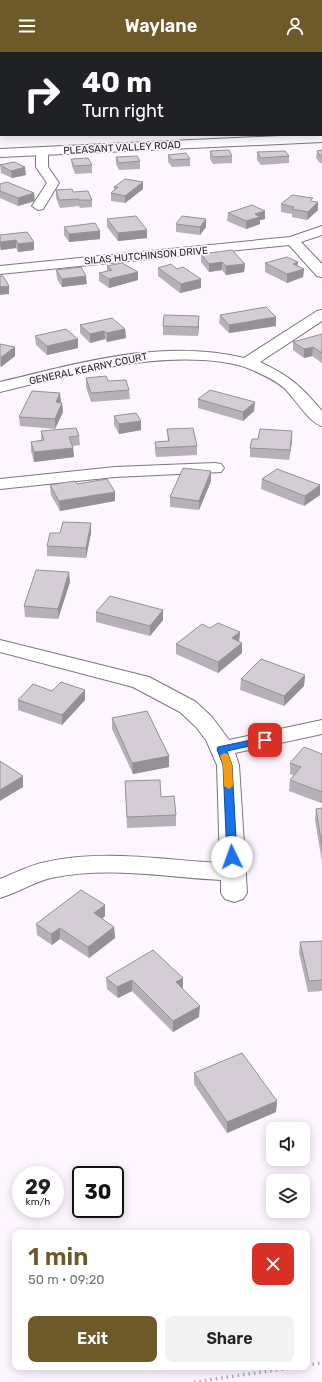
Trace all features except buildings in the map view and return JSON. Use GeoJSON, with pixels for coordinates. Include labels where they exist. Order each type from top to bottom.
{"type":"FeatureCollection","features":[{"type":"Feature","properties":{"kind":"street","name":"PLEASANT VALLEY ROAD"},"geometry":{"type":"LineString","coordinates":[[0,153],[322,138]]}},
{"type":"Feature","properties":{"kind":"street"},"geometry":{"type":"LineString","coordinates":[[38,206],[53,183],[42,167],[42,151]]}},
{"type":"Feature","properties":{"kind":"street","name":"SILAS HUTCHINSON DRIVE"},"geometry":{"type":"LineString","coordinates":[[0,270],[292,241],[322,230]]}},
{"type":"Feature","properties":{"kind":"street"},"geometry":{"type":"LineString","coordinates":[[292,241],[309,257],[322,273]]}},
{"type":"Feature","properties":{"kind":"street"},"geometry":{"type":"LineString","coordinates":[[247,363],[322,314]]}},
{"type":"Feature","properties":{"kind":"street","name":"GENERAL KEARNY COURT"},"geometry":{"type":"LineString","coordinates":[[0,387],[118,360],[153,355],[209,356],[247,363],[275,374],[288,383],[322,421]]}},
{"type":"Feature","properties":{"kind":"street"},"geometry":{"type":"LineString","coordinates":[[0,484],[115,472],[215,468]]}},
{"type":"Feature","properties":{"kind":"street"},"geometry":{"type":"LineString","coordinates":[[0,646],[141,682],[188,707],[204,722],[217,738],[228,765],[233,883],[189,870],[158,866],[94,864],[46,870],[0,889]]}},
{"type":"Feature","properties":{"kind":"street"},"geometry":{"type":"LineString","coordinates":[[222,749],[322,727]]}},
{"type":"Feature","properties":{"kind":"path"},"geometry":{"type":"LineString","coordinates":[[310,1365],[322,1363]]}},
{"type":"Feature","properties":{"kind":"path"},"geometry":{"type":"LineString","coordinates":[[194,1382],[276,1370]]}},
{"type":"Feature","properties":{"kind":"slow traffic"},"geometry":{"type":"LineString","coordinates":[[224,756],[228,765],[229,786]]}},
{"type":"Feature","properties":{"kind":"route"},"geometry":{"type":"LineString","coordinates":[[232,857],[228,765],[222,749],[265,740]]}}]}
